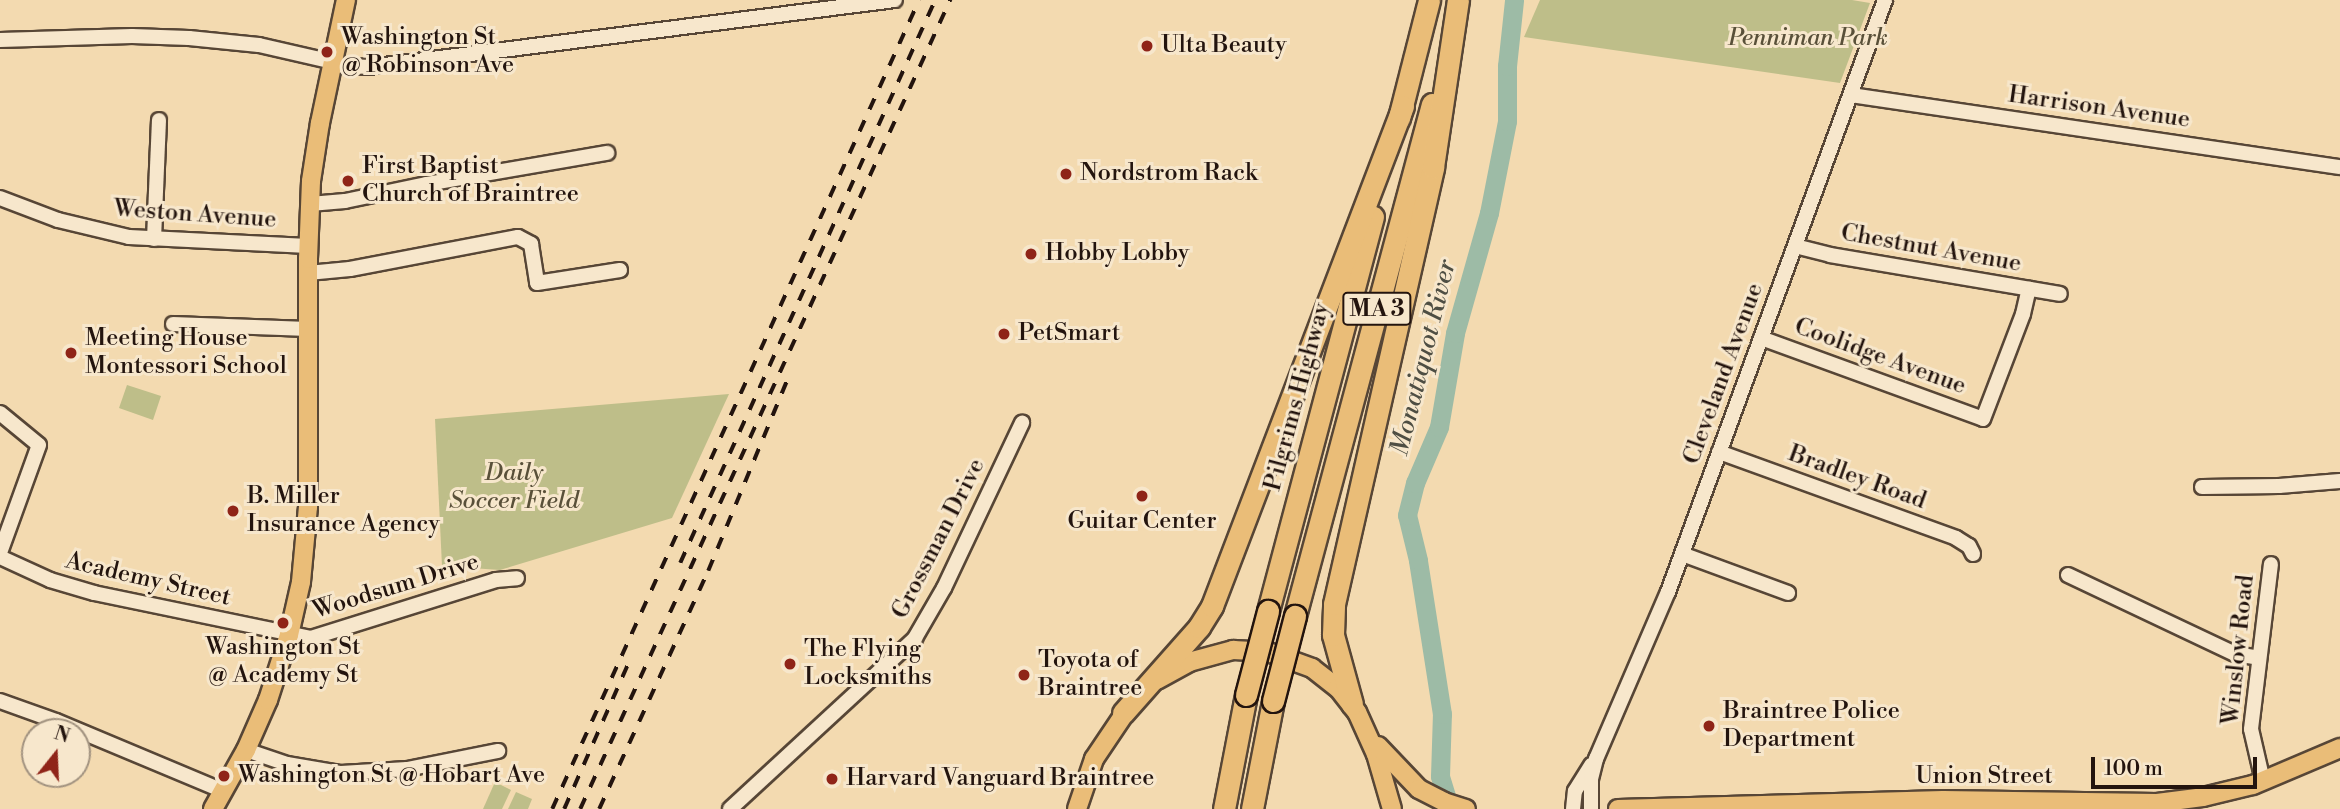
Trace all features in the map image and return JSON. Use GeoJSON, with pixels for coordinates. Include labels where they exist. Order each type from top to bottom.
{"type":"FeatureCollection","features":[{"type":"Feature","properties":{"kind":"highway","name":"Pilgrims Highway"},"geometry":{"type":"LineString","coordinates":[[1224,809],[1246,695],[1429,0]]}},
{"type":"Feature","properties":{"kind":"highway"},"geometry":{"type":"LineString","coordinates":[[1357,713],[1337,653],[1334,604],[1433,167],[1457,0]]}},
{"type":"Feature","properties":{"kind":"highway","name":"MA 3"},"geometry":{"type":"LineString","coordinates":[[1252,809],[1273,701],[1457,0]]}},
{"type":"Feature","properties":{"kind":"highway"},"geometry":{"type":"LineString","coordinates":[[1123,713],[1199,628],[1212,606],[1403,106]]}},
{"type":"Feature","properties":{"kind":"main road"},"geometry":{"type":"LineString","coordinates":[[213,809],[246,750],[268,701],[289,635],[301,582],[307,522],[310,204],[317,141],[346,0]]}},
{"type":"Feature","properties":{"kind":"main road"},"geometry":{"type":"LineString","coordinates":[[1074,809],[1100,748],[1123,713],[1151,685],[1179,667],[1209,655],[1244,649],[1268,652],[1303,663],[1329,679],[1392,763],[1427,794],[1466,809]]}},
{"type":"Feature","properties":{"kind":"main road"},"geometry":{"type":"LineString","coordinates":[[1357,713],[1380,765],[1392,809]]}},
{"type":"Feature","properties":{"kind":"main road","name":"Union Street"},"geometry":{"type":"LineString","coordinates":[[1618,809],[2146,804],[2211,795],[2263,781],[2340,748]]}},
{"type":"Feature","properties":{"kind":"street"},"geometry":{"type":"LineString","coordinates":[[0,40],[181,37],[259,45],[333,64],[369,67],[895,0]]}},
{"type":"Feature","properties":{"kind":"street","name":"Cleveland Avenue"},"geometry":{"type":"LineString","coordinates":[[1573,809],[1575,791],[1596,759],[1650,637],[1885,0]]}},
{"type":"Feature","properties":{"kind":"street","name":"Harrison Avenue"},"geometry":{"type":"LineString","coordinates":[[1851,95],[2340,167]]}},
{"type":"Feature","properties":{"kind":"street"},"geometry":{"type":"LineString","coordinates":[[154,239],[159,121]]}},
{"type":"Feature","properties":{"kind":"street"},"geometry":{"type":"LineString","coordinates":[[310,204],[345,201],[436,182],[607,153]]}},
{"type":"Feature","properties":{"kind":"street","name":"Weston Avenue"},"geometry":{"type":"LineString","coordinates":[[0,198],[67,222],[129,237],[308,246]]}},
{"type":"Feature","properties":{"kind":"street"},"geometry":{"type":"LineString","coordinates":[[308,273],[350,269],[517,237],[525,238],[532,248],[537,283],[620,270]]}},
{"type":"Feature","properties":{"kind":"street","name":"Chestnut Avenue"},"geometry":{"type":"LineString","coordinates":[[1795,246],[1830,255],[2060,294]]}},
{"type":"Feature","properties":{"kind":"street","name":"Coolidge Avenue"},"geometry":{"type":"LineString","coordinates":[[1761,338],[1983,419],[2023,314],[2029,289]]}},
{"type":"Feature","properties":{"kind":"street"},"geometry":{"type":"LineString","coordinates":[[173,324],[308,329]]}},
{"type":"Feature","properties":{"kind":"street"},"geometry":{"type":"LineString","coordinates":[[0,413],[39,444],[0,555]]}},
{"type":"Feature","properties":{"kind":"street","name":"Grossman Drive"},"geometry":{"type":"LineString","coordinates":[[730,809],[915,638],[944,588],[1022,424]]}},
{"type":"Feature","properties":{"kind":"street","name":"Bradley Road"},"geometry":{"type":"LineString","coordinates":[[1719,453],[1956,538],[1969,546],[1973,554]]}},
{"type":"Feature","properties":{"kind":"street"},"geometry":{"type":"LineString","coordinates":[[2202,486],[2279,486],[2340,481]]}},
{"type":"Feature","properties":{"kind":"street"},"geometry":{"type":"LineString","coordinates":[[1682,554],[1788,593]]}},
{"type":"Feature","properties":{"kind":"street","name":"Academy Street"},"geometry":{"type":"LineString","coordinates":[[0,555],[84,591],[289,635]]}},
{"type":"Feature","properties":{"kind":"street","name":"Winslow Road"},"geometry":{"type":"LineString","coordinates":[[2263,781],[2251,729],[2271,564]]}},
{"type":"Feature","properties":{"kind":"street"},"geometry":{"type":"LineString","coordinates":[[2068,575],[2235,654],[2259,658]]}},
{"type":"Feature","properties":{"kind":"street","name":"Woodsum Drive"},"geometry":{"type":"LineString","coordinates":[[289,635],[318,638],[496,580],[517,578]]}},
{"type":"Feature","properties":{"kind":"street"},"geometry":{"type":"LineString","coordinates":[[0,701],[56,721],[223,791]]}},
{"type":"Feature","properties":{"kind":"street"},"geometry":{"type":"LineString","coordinates":[[246,750],[287,764],[341,773],[407,769],[498,751]]}},
{"type":"Feature","properties":{"kind":"street","name":"Cleveland Avenue"},"geometry":{"type":"LineString","coordinates":[[1591,809],[1591,779],[1596,759]]}},
{"type":"Feature","properties":{"kind":"green space","name":"Penniman Park"},"geometry":{"type":"Polygon","coordinates":[[[1540,0],[1852,0],[1870,3],[1840,83],[1524,37],[1540,0]]]}},
{"type":"Feature","properties":{"kind":"green space"},"geometry":{"type":"Polygon","coordinates":[[[127,385],[161,396],[153,420],[119,408],[127,385]]]}},
{"type":"Feature","properties":{"kind":"green space","name":"Daily Soccer Field"},"geometry":{"type":"Polygon","coordinates":[[[729,394],[672,518],[500,570],[442,566],[435,419],[729,394]]]}},
{"type":"Feature","properties":{"kind":"green space"},"geometry":{"type":"Polygon","coordinates":[[[495,782],[511,790],[502,809],[483,809],[495,782]]]}},
{"type":"Feature","properties":{"kind":"green space"},"geometry":{"type":"Polygon","coordinates":[[[516,792],[532,799],[528,809],[508,809],[516,792]]]}},
{"type":"Feature","properties":{"kind":"waterway","name":"Monatiquot River"},"geometry":{"type":"LineString","coordinates":[[1450,809],[1440,776],[1442,714],[1418,560],[1407,515],[1415,483],[1439,427],[1455,333],[1489,213],[1507,121],[1507,66],[1514,0]]}},
{"type":"Feature","properties":{"kind":"railway"},"geometry":{"type":"LineString","coordinates":[[552,809],[919,0]]}},
{"type":"Feature","properties":{"kind":"railway"},"geometry":{"type":"LineString","coordinates":[[680,563],[935,0]]}},
{"type":"Feature","properties":{"kind":"railway"},"geometry":{"type":"LineString","coordinates":[[580,809],[950,0]]}},
{"type":"Feature","properties":{"kind":"railway"},"geometry":{"type":"LineString","coordinates":[[599,809],[708,571],[790,373]]}},
{"type":"Feature","properties":{"kind":"railway"},"geometry":{"type":"LineString","coordinates":[[564,809],[628,664]]}},
{"type":"Feature","properties":{"kind":"place","name":"Ulta Beauty"},"geometry":{"type":"Point","coordinates":[1147,46]}},
{"type":"Feature","properties":{"kind":"place","name":"Washington St @ Robinson Ave"},"geometry":{"type":"Point","coordinates":[327,52]}},
{"type":"Feature","properties":{"kind":"place","name":"Nordstrom Rack"},"geometry":{"type":"Point","coordinates":[1066,174]}},
{"type":"Feature","properties":{"kind":"place","name":"First Baptist Church of Braintree"},"geometry":{"type":"Point","coordinates":[348,181]}},
{"type":"Feature","properties":{"kind":"place","name":"Hobby Lobby"},"geometry":{"type":"Point","coordinates":[1031,254]}},
{"type":"Feature","properties":{"kind":"place","name":"PetSmart"},"geometry":{"type":"Point","coordinates":[1004,334]}},
{"type":"Feature","properties":{"kind":"place","name":"Meeting House Montessori School"},"geometry":{"type":"Point","coordinates":[71,353]}},
{"type":"Feature","properties":{"kind":"place","name":"Guitar Center"},"geometry":{"type":"Point","coordinates":[1142,496]}},
{"type":"Feature","properties":{"kind":"place","name":"B. Miller Insurance Agency"},"geometry":{"type":"Point","coordinates":[233,511]}},
{"type":"Feature","properties":{"kind":"place","name":"Washington St @ Academy St"},"geometry":{"type":"Point","coordinates":[283,623]}},
{"type":"Feature","properties":{"kind":"place","name":"The Flying Locksmiths"},"geometry":{"type":"Point","coordinates":[790,664]}},
{"type":"Feature","properties":{"kind":"place","name":"Toyota of Braintree"},"geometry":{"type":"Point","coordinates":[1024,675]}},
{"type":"Feature","properties":{"kind":"place","name":"Braintree Police Department"},"geometry":{"type":"Point","coordinates":[1709,726]}},
{"type":"Feature","properties":{"kind":"place","name":"Washington St @ Hobart Ave"},"geometry":{"type":"Point","coordinates":[224,776]}},
{"type":"Feature","properties":{"kind":"place","name":"Harvard Vanguard Braintree"},"geometry":{"type":"Point","coordinates":[832,779]}}]}
